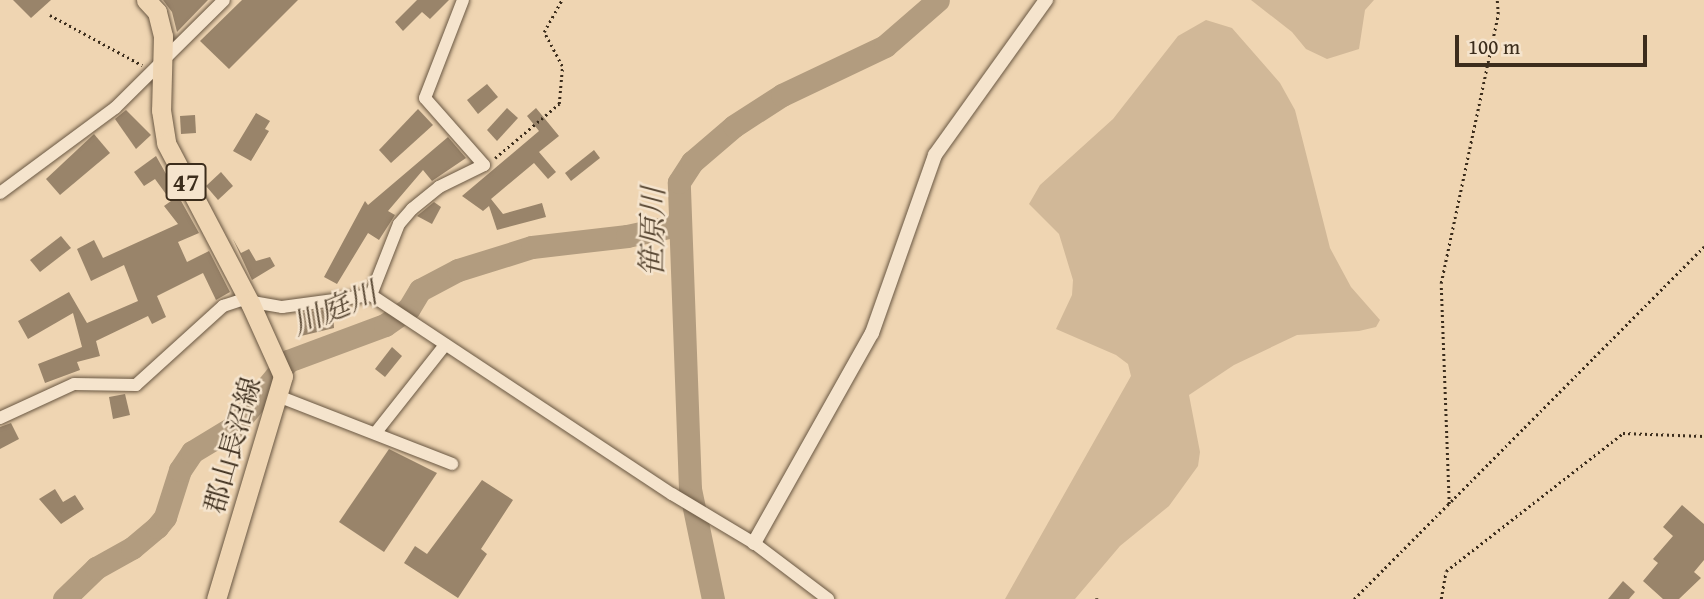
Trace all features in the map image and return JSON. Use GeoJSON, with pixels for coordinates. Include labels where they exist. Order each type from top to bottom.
{"type":"FeatureCollection","features":[{"type":"Feature","properties":{"kind":"main road","name":"郡山長沼線"},"geometry":{"type":"LineString","coordinates":[[146,0],[157,12],[161,110],[166,143],[275,352],[283,376],[216,599]]}},
{"type":"Feature","properties":{"kind":"street"},"geometry":{"type":"LineString","coordinates":[[0,193],[115,108],[224,0]]}},
{"type":"Feature","properties":{"kind":"street"},"geometry":{"type":"LineString","coordinates":[[371,295],[400,224],[412,209],[439,187],[484,165],[425,98],[463,0]]}},
{"type":"Feature","properties":{"kind":"street"},"geometry":{"type":"LineString","coordinates":[[754,543],[872,332],[935,155],[1046,0]]}},
{"type":"Feature","properties":{"kind":"street"},"geometry":{"type":"LineString","coordinates":[[0,418],[74,384],[136,385],[151,376],[214,311],[241,300],[282,307],[371,295],[672,494],[754,543],[828,599]]}},
{"type":"Feature","properties":{"kind":"street"},"geometry":{"type":"LineString","coordinates":[[377,431],[445,345]]}},
{"type":"Feature","properties":{"kind":"street"},"geometry":{"type":"LineString","coordinates":[[278,393],[377,431],[452,464]]}},
{"type":"Feature","properties":{"kind":"path"},"geometry":{"type":"LineString","coordinates":[[484,165],[509,149],[559,104],[562,66],[544,32],[562,0]]}},
{"type":"Feature","properties":{"kind":"path"},"geometry":{"type":"LineString","coordinates":[[1449,504],[1441,283],[1498,14],[1497,0]]}},
{"type":"Feature","properties":{"kind":"path"},"geometry":{"type":"LineString","coordinates":[[50,15],[159,66]]}},
{"type":"Feature","properties":{"kind":"path"},"geometry":{"type":"LineString","coordinates":[[1354,599],[1704,246]]}},
{"type":"Feature","properties":{"kind":"path"},"geometry":{"type":"LineString","coordinates":[[1441,599],[1446,571],[1623,433],[1704,436]]}},
{"type":"Feature","properties":{"kind":"shaded area"},"geometry":{"type":"Polygon","coordinates":[[[1251,0],[1374,0],[1365,10],[1359,49],[1327,59],[1306,49],[1292,32],[1251,0]]]}},
{"type":"Feature","properties":{"kind":"shaded area"},"geometry":{"type":"Polygon","coordinates":[[[1206,20],[1232,28],[1280,83],[1295,110],[1330,248],[1351,287],[1380,320],[1376,327],[1359,331],[1297,335],[1234,365],[1189,395],[1200,452],[1198,466],[1169,506],[1120,546],[1075,599],[1005,599],[1131,376],[1128,364],[1116,355],[1056,329],[1072,295],[1073,280],[1059,234],[1029,204],[1040,185],[1113,119],[1178,36],[1206,20]]]}},
{"type":"Feature","properties":{"kind":"building"},"geometry":{"type":"Polygon","coordinates":[[[13,0],[51,0],[31,18],[13,0]]]}},
{"type":"Feature","properties":{"kind":"building"},"geometry":{"type":"Polygon","coordinates":[[[163,0],[208,0],[177,32],[172,12],[163,0]]]}},
{"type":"Feature","properties":{"kind":"building"},"geometry":{"type":"Polygon","coordinates":[[[242,0],[298,0],[229,69],[200,41],[242,0]]]}},
{"type":"Feature","properties":{"kind":"building"},"geometry":{"type":"Polygon","coordinates":[[[417,0],[449,0],[430,19],[422,12],[403,31],[395,22],[417,0]]]}},
{"type":"Feature","properties":{"kind":"building"},"geometry":{"type":"Polygon","coordinates":[[[487,84],[498,97],[478,114],[467,100],[487,84]]]}},
{"type":"Feature","properties":{"kind":"building"},"geometry":{"type":"Polygon","coordinates":[[[507,108],[518,118],[497,141],[487,130],[507,108]]]}},
{"type":"Feature","properties":{"kind":"building"},"geometry":{"type":"Polygon","coordinates":[[[536,108],[559,136],[539,152],[556,172],[548,179],[534,163],[491,199],[503,214],[542,203],[546,217],[497,230],[489,206],[483,211],[462,196],[539,131],[527,116],[536,108]]]}},
{"type":"Feature","properties":{"kind":"building"},"geometry":{"type":"Polygon","coordinates":[[[418,109],[433,125],[391,163],[379,150],[418,109]]]}},
{"type":"Feature","properties":{"kind":"building"},"geometry":{"type":"Polygon","coordinates":[[[126,110],[151,135],[136,149],[115,119],[126,110]]]}},
{"type":"Feature","properties":{"kind":"building"},"geometry":{"type":"Polygon","coordinates":[[[256,113],[270,121],[265,129],[269,131],[251,161],[233,151],[256,113]]]}},
{"type":"Feature","properties":{"kind":"building"},"geometry":{"type":"Polygon","coordinates":[[[195,115],[196,133],[181,134],[180,116],[195,115]]]}},
{"type":"Feature","properties":{"kind":"building"},"geometry":{"type":"Polygon","coordinates":[[[94,134],[110,153],[60,195],[46,179],[94,134]]]}},
{"type":"Feature","properties":{"kind":"building"},"geometry":{"type":"Polygon","coordinates":[[[448,137],[466,158],[432,181],[423,170],[388,211],[395,215],[379,240],[368,233],[337,284],[324,277],[365,201],[368,205],[448,137]]]}},
{"type":"Feature","properties":{"kind":"building"},"geometry":{"type":"Polygon","coordinates":[[[594,150],[600,158],[571,181],[565,173],[594,150]]]}},
{"type":"Feature","properties":{"kind":"building"},"geometry":{"type":"Polygon","coordinates":[[[156,156],[199,233],[178,242],[187,262],[209,251],[230,292],[216,300],[203,273],[157,296],[166,317],[152,324],[148,316],[96,341],[100,356],[77,362],[80,370],[45,383],[38,364],[82,347],[73,313],[28,339],[18,321],[69,292],[87,323],[138,301],[124,265],[91,281],[77,249],[94,240],[103,258],[178,224],[164,206],[171,201],[155,179],[144,186],[134,172],[156,156]]]}},
{"type":"Feature","properties":{"kind":"building"},"geometry":{"type":"Polygon","coordinates":[[[221,172],[233,186],[218,200],[206,186],[221,172]]]}},
{"type":"Feature","properties":{"kind":"building"},"geometry":{"type":"Polygon","coordinates":[[[434,202],[441,207],[432,224],[417,216],[434,202]]]}},
{"type":"Feature","properties":{"kind":"building"},"geometry":{"type":"Polygon","coordinates":[[[61,236],[71,248],[40,272],[30,260],[61,236]]]}},
{"type":"Feature","properties":{"kind":"building"},"geometry":{"type":"Polygon","coordinates":[[[233,239],[241,253],[249,249],[256,261],[270,257],[275,266],[252,280],[233,239]]]}},
{"type":"Feature","properties":{"kind":"building"},"geometry":{"type":"Polygon","coordinates":[[[333,309],[334,328],[301,336],[301,313],[333,309]]]}},
{"type":"Feature","properties":{"kind":"building"},"geometry":{"type":"Polygon","coordinates":[[[392,347],[402,356],[385,377],[375,369],[392,347]]]}},
{"type":"Feature","properties":{"kind":"building"},"geometry":{"type":"Polygon","coordinates":[[[125,394],[130,415],[113,419],[109,397],[125,394]]]}},
{"type":"Feature","properties":{"kind":"building"},"geometry":{"type":"Polygon","coordinates":[[[11,423],[19,439],[0,449],[0,427],[11,423]]]}},
{"type":"Feature","properties":{"kind":"building"},"geometry":{"type":"Polygon","coordinates":[[[389,449],[437,473],[384,552],[339,522],[389,449]]]}},
{"type":"Feature","properties":{"kind":"building"},"geometry":{"type":"Polygon","coordinates":[[[482,480],[513,500],[481,549],[487,554],[458,598],[404,563],[415,546],[427,554],[482,480]]]}},
{"type":"Feature","properties":{"kind":"building"},"geometry":{"type":"Polygon","coordinates":[[[55,489],[63,502],[75,495],[84,509],[61,524],[39,499],[55,489]]]}},
{"type":"Feature","properties":{"kind":"building"},"geometry":{"type":"Polygon","coordinates":[[[1682,505],[1704,524],[1704,560],[1694,572],[1701,578],[1679,599],[1663,599],[1643,581],[1658,563],[1653,559],[1673,536],[1663,527],[1682,505]]]}},
{"type":"Feature","properties":{"kind":"building"},"geometry":{"type":"Polygon","coordinates":[[[1623,581],[1635,592],[1629,599],[1608,599],[1623,581]]]}},
{"type":"Feature","properties":{"kind":"waterway","name":"笹原川"},"geometry":{"type":"LineString","coordinates":[[713,599],[690,489],[679,182],[692,162],[734,126],[782,95],[885,46],[938,0]]}},
{"type":"Feature","properties":{"kind":"waterway","name":"川庭川"},"geometry":{"type":"LineString","coordinates":[[64,599],[96,568],[132,548],[157,527],[165,517],[180,470],[192,452],[235,426],[288,361],[385,325],[409,308],[420,290],[458,270],[532,247],[627,236],[678,225]]}}]}
